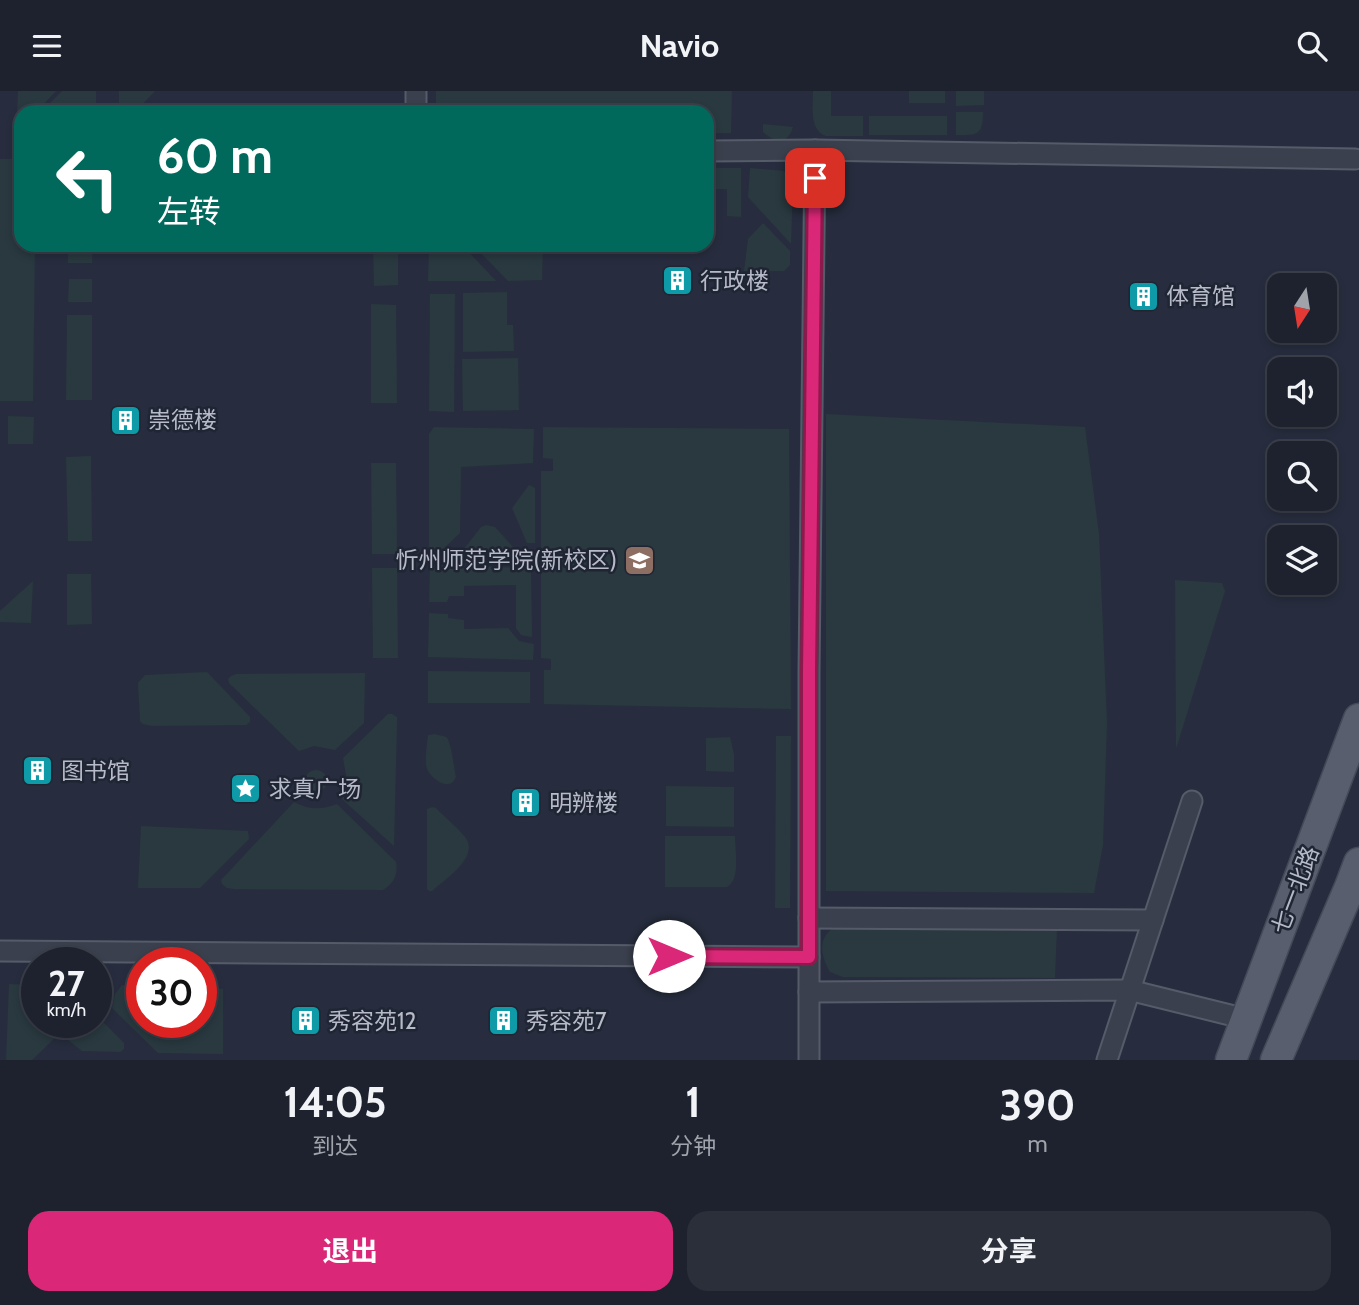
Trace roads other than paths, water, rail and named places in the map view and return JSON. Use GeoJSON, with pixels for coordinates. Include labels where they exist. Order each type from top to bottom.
{"type":"FeatureCollection","features":[{"type":"Feature","properties":{"kind":"main road","name":"七一北路"},"geometry":{"type":"LineString","coordinates":[[1231,1060],[1359,719]]}},
{"type":"Feature","properties":{"kind":"main road","name":"七一北路"},"geometry":{"type":"LineString","coordinates":[[1276,1060],[1359,863]]}},
{"type":"Feature","properties":{"kind":"street"},"geometry":{"type":"LineString","coordinates":[[714,151],[1355,159]]}},
{"type":"Feature","properties":{"kind":"street"},"geometry":{"type":"LineString","coordinates":[[809,1060],[809,671],[815,151]]}},
{"type":"Feature","properties":{"kind":"street"},"geometry":{"type":"LineString","coordinates":[[1107,1060],[1192,801]]}},
{"type":"Feature","properties":{"kind":"street"},"geometry":{"type":"LineString","coordinates":[[809,918],[1153,920]]}},
{"type":"Feature","properties":{"kind":"street"},"geometry":{"type":"LineString","coordinates":[[0,951],[809,957]]}},
{"type":"Feature","properties":{"kind":"street"},"geometry":{"type":"LineString","coordinates":[[809,992],[1129,990],[1246,1019]]}},
{"type":"Feature","properties":{"kind":"place","name":"行政楼"},"geometry":{"type":"Point","coordinates":[677,281]}},
{"type":"Feature","properties":{"kind":"place","name":"体育馆"},"geometry":{"type":"Point","coordinates":[1143,296]}},
{"type":"Feature","properties":{"kind":"place","name":"崇德楼"},"geometry":{"type":"Point","coordinates":[125,420]}},
{"type":"Feature","properties":{"kind":"place","name":"忻州师范学院(新校区)"},"geometry":{"type":"Point","coordinates":[640,560]}},
{"type":"Feature","properties":{"kind":"place","name":"图书馆"},"geometry":{"type":"Point","coordinates":[38,771]}},
{"type":"Feature","properties":{"kind":"place","name":"求真广场"},"geometry":{"type":"Point","coordinates":[246,789]}},
{"type":"Feature","properties":{"kind":"place","name":"明辨楼"},"geometry":{"type":"Point","coordinates":[526,803]}},
{"type":"Feature","properties":{"kind":"place","name":"秀容苑12"},"geometry":{"type":"Point","coordinates":[305,1021]}},
{"type":"Feature","properties":{"kind":"place","name":"秀容苑7"},"geometry":{"type":"Point","coordinates":[503,1021]}}]}
